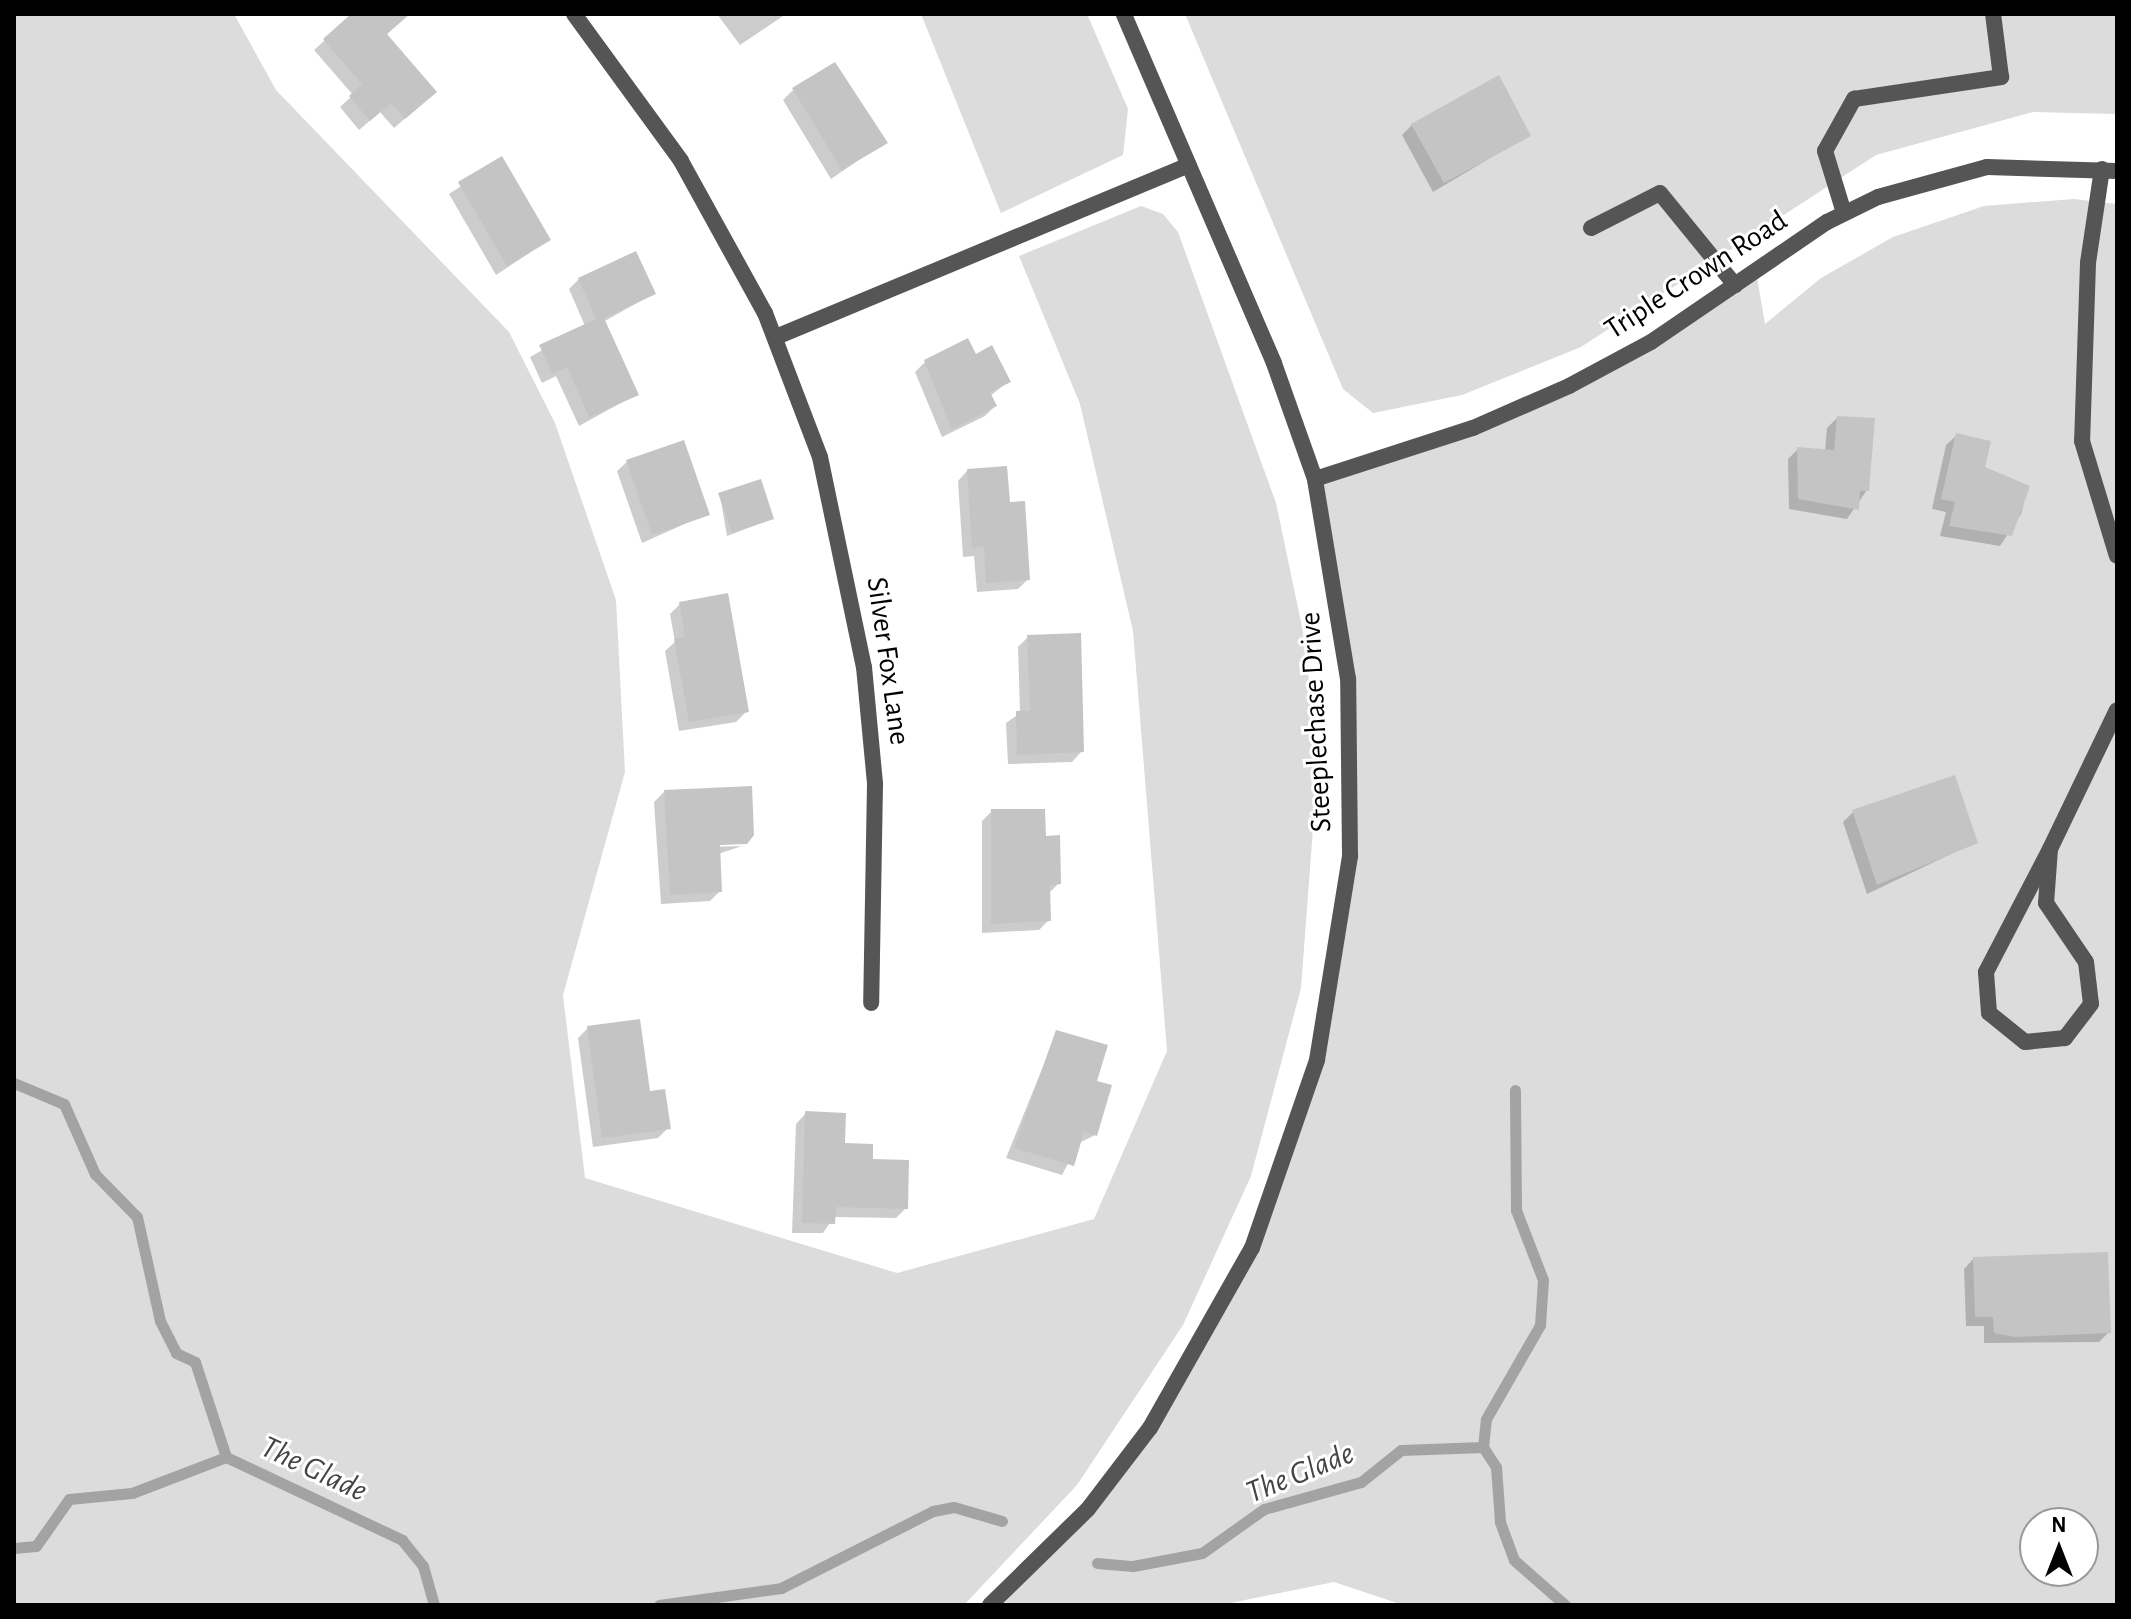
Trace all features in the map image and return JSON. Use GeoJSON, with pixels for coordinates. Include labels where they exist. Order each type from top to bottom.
{"type":"FeatureCollection","features":[{"type":"Feature","properties":{"kind":"street","name":"Silver Fox Lane"},"geometry":{"type":"LineString","coordinates":[[574,14],[681,161],[776,337],[820,457],[864,667],[875,784],[871,1003]]}},
{"type":"Feature","properties":{"kind":"street","name":"Steeplechase Drive"},"geometry":{"type":"LineString","coordinates":[[990,1605],[1088,1509],[1207,1336],[1288,1157],[1317,1060],[1339,947],[1352,754],[1338,586],[1315,479],[1189,165],[1124,14]]}},
{"type":"Feature","properties":{"kind":"street"},"geometry":{"type":"LineString","coordinates":[[1844,213],[1825,151],[1854,99],[2001,77],[1993,14]]}},
{"type":"Feature","properties":{"kind":"street"},"geometry":{"type":"LineString","coordinates":[[776,337],[1189,165]]}},
{"type":"Feature","properties":{"kind":"street","name":"Triple Crown Road"},"geometry":{"type":"LineString","coordinates":[[1315,479],[1473,428],[1569,386],[1735,285],[1844,213],[1928,179],[1987,167],[2109,170]]}},
{"type":"Feature","properties":{"kind":"street"},"geometry":{"type":"LineString","coordinates":[[2109,170],[2088,263],[2082,441],[2117,556]]}},
{"type":"Feature","properties":{"kind":"street"},"geometry":{"type":"LineString","coordinates":[[1591,228],[1660,193],[1735,285]]}},
{"type":"Feature","properties":{"kind":"street"},"geometry":{"type":"LineString","coordinates":[[2050,849],[2046,903],[2086,962],[2091,1004],[2065,1038],[2025,1042],[1989,1013],[1986,972],[2117,710]]}},
{"type":"Feature","properties":{"kind":"shaded area"},"geometry":{"type":"Polygon","coordinates":[[[14,14],[234,14],[276,90],[509,332],[555,423],[616,600],[625,772],[563,995],[585,1178],[897,1273],[1094,1219],[1167,1051],[1133,631],[1080,404],[1019,256],[1141,206],[1163,214],[1178,232],[1276,503],[1306,646],[1317,776],[1301,988],[1251,1176],[1183,1325],[1077,1485],[964,1605],[14,1605],[14,14]]]}},
{"type":"Feature","properties":{"kind":"shaded area"},"geometry":{"type":"Polygon","coordinates":[[[921,14],[1087,14],[1128,109],[1123,155],[1001,213],[921,14]]]}},
{"type":"Feature","properties":{"kind":"shaded area"},"geometry":{"type":"Polygon","coordinates":[[[1185,14],[2117,14],[2117,114],[2033,112],[1876,155],[1581,347],[1462,395],[1373,413],[1343,389],[1185,14]]]}},
{"type":"Feature","properties":{"kind":"shaded area"},"geometry":{"type":"Polygon","coordinates":[[[2074,199],[2117,204],[2117,1605],[1403,1605],[1334,1582],[1221,1605],[1003,1605],[1088,1509],[1207,1336],[1288,1157],[1338,963],[1352,754],[1315,479],[1569,386],[1756,271],[1765,324],[1821,278],[1893,237],[1984,206],[2074,199]]]}},
{"type":"Feature","properties":{"kind":"building"},"geometry":{"type":"Polygon","coordinates":[[[351,14],[410,14],[387,34],[437,92],[405,119],[391,103],[370,121],[349,96],[362,84],[323,39],[351,14]]]}},
{"type":"Feature","properties":{"kind":"building"},"geometry":{"type":"Polygon","coordinates":[[[835,62],[888,143],[842,170],[792,88],[835,62]]]}},
{"type":"Feature","properties":{"kind":"building"},"geometry":{"type":"Polygon","coordinates":[[[1499,75],[1531,136],[1444,183],[1411,124],[1499,75]]]}},
{"type":"Feature","properties":{"kind":"building"},"geometry":{"type":"Polygon","coordinates":[[[502,156],[551,240],[507,266],[458,182],[502,156]]]}},
{"type":"Feature","properties":{"kind":"building"},"geometry":{"type":"Polygon","coordinates":[[[636,251],[656,294],[604,318],[639,395],[589,417],[567,367],[553,374],[539,345],[596,319],[578,278],[636,251]]]}},
{"type":"Feature","properties":{"kind":"building"},"geometry":{"type":"Polygon","coordinates":[[[968,338],[976,354],[992,345],[1011,382],[990,392],[997,406],[952,429],[924,360],[968,338]]]}},
{"type":"Feature","properties":{"kind":"building"},"geometry":{"type":"Polygon","coordinates":[[[1837,416],[1875,418],[1869,491],[1860,491],[1859,510],[1798,499],[1797,447],[1834,450],[1837,416]]]}},
{"type":"Feature","properties":{"kind":"building"},"geometry":{"type":"Polygon","coordinates":[[[1956,433],[1991,441],[1985,467],[2030,486],[2012,536],[1949,526],[1955,502],[1941,499],[1956,433]]]}},
{"type":"Feature","properties":{"kind":"building"},"geometry":{"type":"Polygon","coordinates":[[[684,440],[710,515],[652,535],[626,460],[684,440]]]}},
{"type":"Feature","properties":{"kind":"building"},"geometry":{"type":"Polygon","coordinates":[[[1007,466],[1010,502],[1025,501],[1030,580],[986,583],[984,546],[972,548],[967,469],[1007,466]]]}},
{"type":"Feature","properties":{"kind":"building"},"geometry":{"type":"Polygon","coordinates":[[[761,479],[774,519],[732,533],[718,493],[761,479]]]}},
{"type":"Feature","properties":{"kind":"building"},"geometry":{"type":"Polygon","coordinates":[[[728,593],[749,712],[689,722],[674,639],[685,637],[679,602],[728,593]]]}},
{"type":"Feature","properties":{"kind":"building"},"geometry":{"type":"Polygon","coordinates":[[[1081,633],[1084,752],[1017,755],[1016,711],[1030,711],[1027,635],[1081,633]]]}},
{"type":"Feature","properties":{"kind":"building"},"geometry":{"type":"Polygon","coordinates":[[[1955,775],[1978,843],[1877,885],[1852,810],[1955,775]]]}},
{"type":"Feature","properties":{"kind":"building"},"geometry":{"type":"Polygon","coordinates":[[[752,786],[754,835],[747,844],[720,845],[722,892],[670,895],[664,790],[752,786]]]}},
{"type":"Feature","properties":{"kind":"building"},"geometry":{"type":"Polygon","coordinates":[[[991,809],[1045,809],[1046,836],[1060,835],[1061,884],[1050,885],[1051,921],[991,924],[991,809]]]}},
{"type":"Feature","properties":{"kind":"building"},"geometry":{"type":"Polygon","coordinates":[[[640,1019],[650,1091],[665,1089],[671,1129],[602,1138],[587,1026],[640,1019]]]}},
{"type":"Feature","properties":{"kind":"building"},"geometry":{"type":"Polygon","coordinates":[[[1056,1030],[1108,1045],[1097,1081],[1112,1085],[1097,1136],[1084,1132],[1074,1166],[1014,1148],[1056,1030]]]}},
{"type":"Feature","properties":{"kind":"building"},"geometry":{"type":"Polygon","coordinates":[[[805,1111],[846,1113],[845,1143],[873,1144],[873,1159],[909,1160],[908,1209],[836,1207],[835,1224],[802,1223],[805,1111]]]}},
{"type":"Feature","properties":{"kind":"building"},"geometry":{"type":"Polygon","coordinates":[[[2108,1252],[2111,1333],[2015,1337],[1994,1333],[1993,1317],[1975,1317],[1973,1257],[2108,1252]]]}},
{"type":"Feature","properties":{"kind":"waterway"},"geometry":{"type":"LineString","coordinates":[[14,1083],[64,1104],[95,1174],[137,1217],[160,1321],[176,1353],[195,1362],[226,1457]]}},
{"type":"Feature","properties":{"kind":"waterway"},"geometry":{"type":"LineString","coordinates":[[1483,1447],[1486,1419],[1540,1325],[1543,1280],[1516,1210],[1515,1090]]}},
{"type":"Feature","properties":{"kind":"waterway","name":"The Glade"},"geometry":{"type":"LineString","coordinates":[[1483,1447],[1496,1467],[1500,1522],[1514,1560],[1565,1605]]}},
{"type":"Feature","properties":{"kind":"waterway","name":"The Glade"},"geometry":{"type":"LineString","coordinates":[[1097,1563],[1133,1566],[1202,1553],[1264,1509],[1361,1482],[1401,1450],[1483,1447]]}},
{"type":"Feature","properties":{"kind":"waterway","name":"The Glade"},"geometry":{"type":"LineString","coordinates":[[14,1548],[36,1546],[69,1499],[132,1493],[226,1457],[402,1540],[423,1566],[434,1605]]}},
{"type":"Feature","properties":{"kind":"waterway","name":"The Glade"},"geometry":{"type":"LineString","coordinates":[[659,1605],[781,1588],[933,1511],[954,1507],[1002,1521]]}}]}
